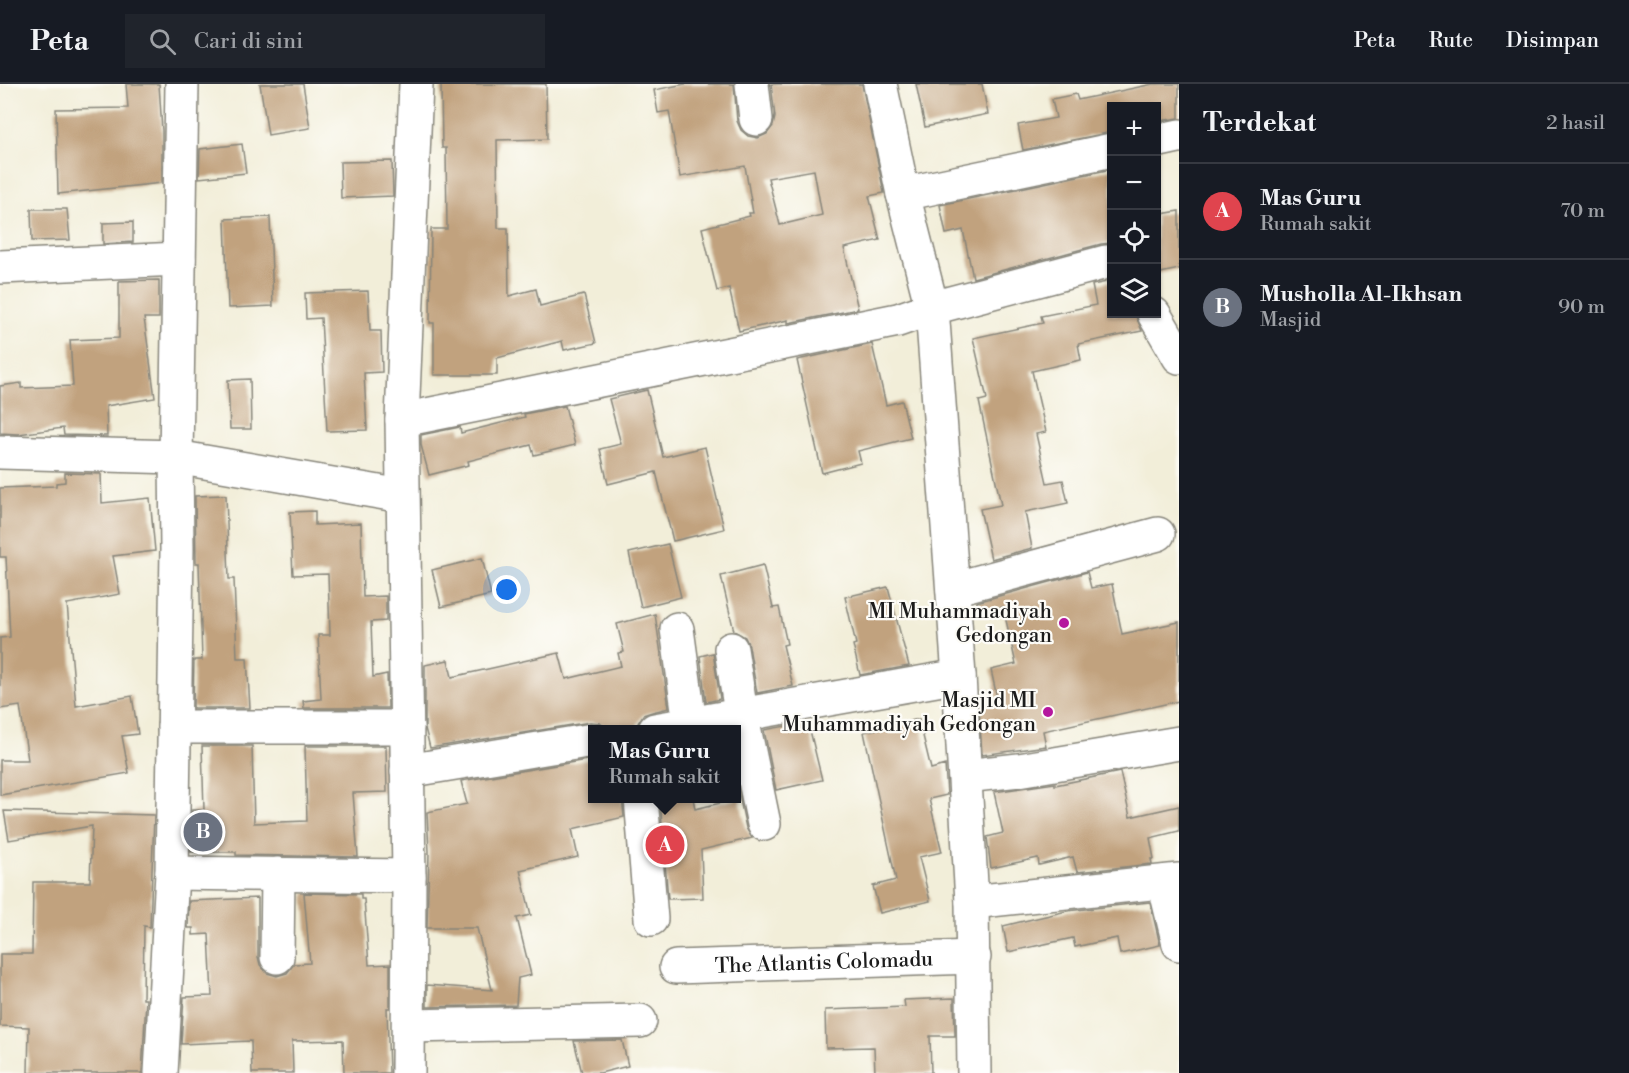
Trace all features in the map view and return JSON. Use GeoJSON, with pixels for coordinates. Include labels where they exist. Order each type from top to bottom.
{"type":"FeatureCollection","features":[{"type":"Feature","properties":{"kind":"street"},"geometry":{"type":"LineString","coordinates":[[161,1073],[172,873],[182,84]]}},
{"type":"Feature","properties":{"kind":"street"},"geometry":{"type":"LineString","coordinates":[[408,1073],[409,876],[402,420],[416,84]]}},
{"type":"Feature","properties":{"kind":"street"},"geometry":{"type":"LineString","coordinates":[[752,84],[756,119]]}},
{"type":"Feature","properties":{"kind":"street"},"geometry":{"type":"LineString","coordinates":[[880,84],[903,194],[932,308],[959,676],[972,902],[974,1073]]}},
{"type":"Feature","properties":{"kind":"street"},"geometry":{"type":"LineString","coordinates":[[1161,140],[1179,136]]}},
{"type":"Feature","properties":{"kind":"street"},"geometry":{"type":"LineString","coordinates":[[903,194],[1107,151]]}},
{"type":"Feature","properties":{"kind":"street"},"geometry":{"type":"LineString","coordinates":[[0,267],[179,259]]}},
{"type":"Feature","properties":{"kind":"street"},"geometry":{"type":"LineString","coordinates":[[402,420],[898,320],[932,308],[1107,262]]}},
{"type":"Feature","properties":{"kind":"street"},"geometry":{"type":"LineString","coordinates":[[1156,318],[1179,357]]}},
{"type":"Feature","properties":{"kind":"street"},"geometry":{"type":"LineString","coordinates":[[0,452],[176,457],[402,496]]}},
{"type":"Feature","properties":{"kind":"street"},"geometry":{"type":"LineString","coordinates":[[953,589],[1158,534]]}},
{"type":"Feature","properties":{"kind":"street"},"geometry":{"type":"LineString","coordinates":[[677,629],[690,724]]}},
{"type":"Feature","properties":{"kind":"street"},"geometry":{"type":"LineString","coordinates":[[731,649],[741,713],[764,824]]}},
{"type":"Feature","properties":{"kind":"street"},"geometry":{"type":"LineString","coordinates":[[683,725],[959,676]]}},
{"type":"Feature","properties":{"kind":"street"},"geometry":{"type":"LineString","coordinates":[[174,727],[407,727]]}},
{"type":"Feature","properties":{"kind":"street"},"geometry":{"type":"LineString","coordinates":[[407,771],[588,741]]}},
{"type":"Feature","properties":{"kind":"street"},"geometry":{"type":"LineString","coordinates":[[964,776],[1019,770],[1179,743]]}},
{"type":"Feature","properties":{"kind":"street"},"geometry":{"type":"LineString","coordinates":[[640,803],[651,919]]}},
{"type":"Feature","properties":{"kind":"street"},"geometry":{"type":"LineString","coordinates":[[172,873],[409,876]]}},
{"type":"Feature","properties":{"kind":"street"},"geometry":{"type":"LineString","coordinates":[[277,957],[278,874]]}},
{"type":"Feature","properties":{"kind":"street"},"geometry":{"type":"LineString","coordinates":[[972,902],[1171,881],[1179,944]]}},
{"type":"Feature","properties":{"kind":"street","name":"The Atlantis Colomadu"},"geometry":{"type":"LineString","coordinates":[[676,967],[974,957]]}},
{"type":"Feature","properties":{"kind":"street"},"geometry":{"type":"LineString","coordinates":[[409,1026],[640,1021]]}},
{"type":"Feature","properties":{"kind":"building"},"geometry":{"type":"Polygon","coordinates":[[[126,84],[159,84],[162,183],[58,194],[56,109],[128,108],[126,84]]]}},
{"type":"Feature","properties":{"kind":"building"},"geometry":{"type":"Polygon","coordinates":[[[260,84],[303,84],[310,128],[268,135],[260,84]]]}},
{"type":"Feature","properties":{"kind":"building"},"geometry":{"type":"Polygon","coordinates":[[[441,84],[546,84],[547,139],[497,140],[498,228],[508,228],[509,296],[536,289],[540,306],[584,295],[596,343],[564,350],[562,341],[497,358],[497,375],[434,375],[434,323],[430,323],[431,229],[447,229],[446,148],[442,148],[441,84]]]}},
{"type":"Feature","properties":{"kind":"building"},"geometry":{"type":"Polygon","coordinates":[[[685,84],[734,84],[737,121],[741,130],[748,136],[758,138],[767,134],[773,126],[775,117],[771,84],[862,84],[884,193],[869,196],[880,240],[844,248],[858,309],[788,323],[788,320],[739,331],[729,288],[717,291],[702,228],[750,216],[749,213],[753,213],[745,166],[680,177],[669,111],[658,113],[654,90],[685,84]],[[814,170],[768,178],[780,225],[822,215],[814,170]]]}},
{"type":"Feature","properties":{"kind":"building"},"geometry":{"type":"Polygon","coordinates":[[[916,84],[982,84],[988,114],[925,127],[916,84]]]}},
{"type":"Feature","properties":{"kind":"building"},"geometry":{"type":"Polygon","coordinates":[[[1153,84],[1179,84],[1179,118],[1161,121],[1161,102],[1107,102],[1107,133],[1023,150],[1018,125],[1056,118],[1052,99],[1076,94],[1078,100],[1153,84]]]}},
{"type":"Feature","properties":{"kind":"building"},"geometry":{"type":"Polygon","coordinates":[[[242,144],[246,173],[199,178],[200,149],[242,144]]]}},
{"type":"Feature","properties":{"kind":"building"},"geometry":{"type":"Polygon","coordinates":[[[392,161],[393,196],[341,198],[340,162],[392,161]]]}},
{"type":"Feature","properties":{"kind":"building"},"geometry":{"type":"Polygon","coordinates":[[[1107,170],[1107,243],[973,278],[963,230],[946,234],[940,205],[1107,170]]]}},
{"type":"Feature","properties":{"kind":"building"},"geometry":{"type":"Polygon","coordinates":[[[31,209],[67,209],[70,240],[32,241],[31,209]]]}},
{"type":"Feature","properties":{"kind":"building"},"geometry":{"type":"Polygon","coordinates":[[[1179,211],[1179,269],[1161,273],[1161,264],[1161,214],[1179,211]]]}},
{"type":"Feature","properties":{"kind":"building"},"geometry":{"type":"Polygon","coordinates":[[[270,217],[273,306],[228,308],[225,219],[270,217]]]}},
{"type":"Feature","properties":{"kind":"building"},"geometry":{"type":"Polygon","coordinates":[[[133,222],[133,242],[103,244],[103,223],[133,222]]]}},
{"type":"Feature","properties":{"kind":"building"},"geometry":{"type":"Polygon","coordinates":[[[159,280],[159,318],[144,318],[155,398],[106,406],[107,436],[64,435],[63,428],[18,434],[0,433],[0,386],[21,383],[21,388],[73,386],[70,340],[119,338],[119,281],[159,280]]]}},
{"type":"Feature","properties":{"kind":"building"},"geometry":{"type":"Polygon","coordinates":[[[1107,282],[1107,318],[1137,318],[1142,331],[1078,344],[1081,360],[1032,371],[1046,432],[1036,434],[1047,483],[1063,480],[1068,503],[1025,512],[1032,548],[991,559],[980,509],[1001,505],[979,401],[987,399],[973,338],[1043,323],[1041,316],[1096,305],[1092,285],[1107,282]]]}},
{"type":"Feature","properties":{"kind":"building"},"geometry":{"type":"Polygon","coordinates":[[[368,291],[370,331],[381,331],[382,372],[364,373],[367,430],[327,431],[321,318],[306,319],[305,293],[368,291]]]}},
{"type":"Feature","properties":{"kind":"building"},"geometry":{"type":"Polygon","coordinates":[[[872,344],[886,405],[902,401],[911,438],[858,451],[861,463],[822,473],[797,360],[872,344]]]}},
{"type":"Feature","properties":{"kind":"building"},"geometry":{"type":"Polygon","coordinates":[[[250,379],[251,429],[230,429],[228,380],[250,379]]]}},
{"type":"Feature","properties":{"kind":"building"},"geometry":{"type":"Polygon","coordinates":[[[647,390],[663,457],[705,447],[724,529],[673,541],[656,472],[608,484],[600,449],[621,444],[609,399],[647,390]]]}},
{"type":"Feature","properties":{"kind":"building"},"geometry":{"type":"Polygon","coordinates":[[[565,406],[575,445],[534,455],[531,445],[468,461],[469,465],[429,475],[421,445],[421,435],[460,427],[461,433],[525,417],[524,414],[565,406]]]}},
{"type":"Feature","properties":{"kind":"building"},"geometry":{"type":"Polygon","coordinates":[[[65,473],[101,474],[102,503],[150,498],[155,551],[113,556],[120,594],[67,604],[76,706],[132,696],[138,734],[122,736],[129,773],[0,795],[0,760],[28,760],[20,706],[0,709],[0,638],[10,637],[6,557],[0,557],[0,488],[56,486],[56,483],[65,482],[65,473]]]}},
{"type":"Feature","properties":{"kind":"building"},"geometry":{"type":"Polygon","coordinates":[[[226,495],[229,579],[234,579],[237,658],[247,658],[250,708],[193,708],[194,660],[202,660],[199,563],[196,563],[195,496],[226,495]]]}},
{"type":"Feature","properties":{"kind":"building"},"geometry":{"type":"Polygon","coordinates":[[[315,511],[315,525],[361,523],[363,597],[386,596],[386,621],[371,622],[373,677],[387,674],[388,708],[304,708],[303,701],[321,699],[318,635],[330,635],[328,574],[293,575],[290,512],[315,511]]]}},
{"type":"Feature","properties":{"kind":"building"},"geometry":{"type":"Polygon","coordinates":[[[668,544],[681,597],[641,607],[629,553],[668,544]]]}},
{"type":"Feature","properties":{"kind":"building"},"geometry":{"type":"Polygon","coordinates":[[[482,558],[491,595],[441,607],[432,570],[482,558]]]}},
{"type":"Feature","properties":{"kind":"building"},"geometry":{"type":"Polygon","coordinates":[[[763,565],[773,608],[779,607],[787,644],[783,645],[793,686],[757,693],[749,646],[745,637],[734,631],[721,576],[763,565]]]}},
{"type":"Feature","properties":{"kind":"building"},"geometry":{"type":"Polygon","coordinates":[[[1087,572],[1091,588],[1112,584],[1122,634],[1179,622],[1179,701],[1043,731],[1046,746],[982,755],[979,706],[998,702],[991,670],[1016,664],[1003,607],[979,612],[977,602],[1087,572]]]}},
{"type":"Feature","properties":{"kind":"building"},"geometry":{"type":"Polygon","coordinates":[[[888,587],[909,666],[860,675],[853,645],[856,644],[845,597],[888,587]]]}},
{"type":"Feature","properties":{"kind":"building"},"geometry":{"type":"Polygon","coordinates":[[[655,614],[669,708],[643,715],[638,725],[603,725],[590,722],[430,748],[425,728],[425,665],[448,660],[452,677],[559,653],[566,679],[621,666],[618,653],[624,652],[617,624],[655,614]]]}},
{"type":"Feature","properties":{"kind":"building"},"geometry":{"type":"Polygon","coordinates":[[[713,653],[720,699],[706,702],[700,656],[713,653]]]}},
{"type":"Feature","properties":{"kind":"building"},"geometry":{"type":"Polygon","coordinates":[[[919,719],[931,769],[945,765],[947,795],[929,799],[942,852],[919,857],[930,901],[880,913],[873,886],[896,880],[864,732],[919,719]]]}},
{"type":"Feature","properties":{"kind":"building"},"geometry":{"type":"Polygon","coordinates":[[[808,722],[822,780],[776,790],[764,730],[808,722]]]}},
{"type":"Feature","properties":{"kind":"building"},"geometry":{"type":"Polygon","coordinates":[[[202,746],[252,746],[254,823],[307,821],[305,746],[386,746],[387,792],[353,793],[358,857],[191,852],[192,810],[204,810],[202,746]]]}},
{"type":"Feature","properties":{"kind":"building"},"geometry":{"type":"Polygon","coordinates":[[[588,760],[588,803],[623,803],[624,817],[572,829],[578,857],[520,870],[531,915],[517,918],[531,975],[518,978],[516,1005],[427,1007],[427,985],[492,990],[477,928],[427,928],[429,852],[427,812],[467,804],[461,781],[588,760]]]}},
{"type":"Feature","properties":{"kind":"building"},"geometry":{"type":"Polygon","coordinates":[[[1120,772],[1130,817],[1179,806],[1179,831],[1150,838],[1154,859],[1151,859],[1152,864],[1077,872],[1073,857],[1039,865],[1038,858],[991,868],[987,837],[1003,833],[994,792],[1055,783],[1055,785],[1120,772]]]}},
{"type":"Feature","properties":{"kind":"building"},"geometry":{"type":"Polygon","coordinates":[[[660,803],[694,803],[695,809],[720,803],[741,803],[746,828],[752,838],[701,850],[703,898],[668,899],[660,803]]]}},
{"type":"Feature","properties":{"kind":"building"},"geometry":{"type":"Polygon","coordinates":[[[4,811],[154,815],[150,927],[144,926],[143,999],[146,999],[142,1073],[28,1073],[29,1027],[0,1026],[0,954],[32,954],[33,882],[90,882],[92,826],[9,840],[4,811]]]}},
{"type":"Feature","properties":{"kind":"building"},"geometry":{"type":"Polygon","coordinates":[[[304,893],[361,894],[361,899],[364,899],[369,965],[390,964],[390,1008],[387,1008],[389,1073],[344,1073],[343,1040],[292,1041],[293,1073],[252,1073],[251,1041],[181,1044],[184,997],[212,996],[209,934],[193,935],[193,928],[188,928],[189,901],[258,898],[258,957],[260,965],[267,973],[277,976],[287,973],[294,964],[310,963],[304,893]]]}},
{"type":"Feature","properties":{"kind":"building"},"geometry":{"type":"Polygon","coordinates":[[[1150,902],[1160,945],[1120,954],[1117,938],[1075,947],[1073,938],[1008,952],[1003,926],[1067,911],[1150,902]]]}},
{"type":"Feature","properties":{"kind":"building"},"geometry":{"type":"Polygon","coordinates":[[[954,998],[955,1036],[930,1036],[931,1073],[875,1073],[874,1047],[826,1048],[825,1010],[905,1007],[904,1000],[954,998]]]}},
{"type":"Feature","properties":{"kind":"building"},"geometry":{"type":"Polygon","coordinates":[[[622,1040],[628,1066],[600,1073],[582,1073],[574,1041],[622,1040]]]}},
{"type":"Feature","properties":{"kind":"place","name":"MI Muhammadiyah Gedongan"},"geometry":{"type":"Point","coordinates":[1064,623]}},
{"type":"Feature","properties":{"kind":"place","name":"Masjid MI Muhammadiyah Gedongan"},"geometry":{"type":"Point","coordinates":[1048,712]}},
{"type":"Feature","properties":{"kind":"place","name":"Musholla Al-Ikhsan"},"geometry":{"type":"Point","coordinates":[203,832]}},
{"type":"Feature","properties":{"kind":"place","name":"Mas Guru"},"geometry":{"type":"Point","coordinates":[665,845]}}]}
